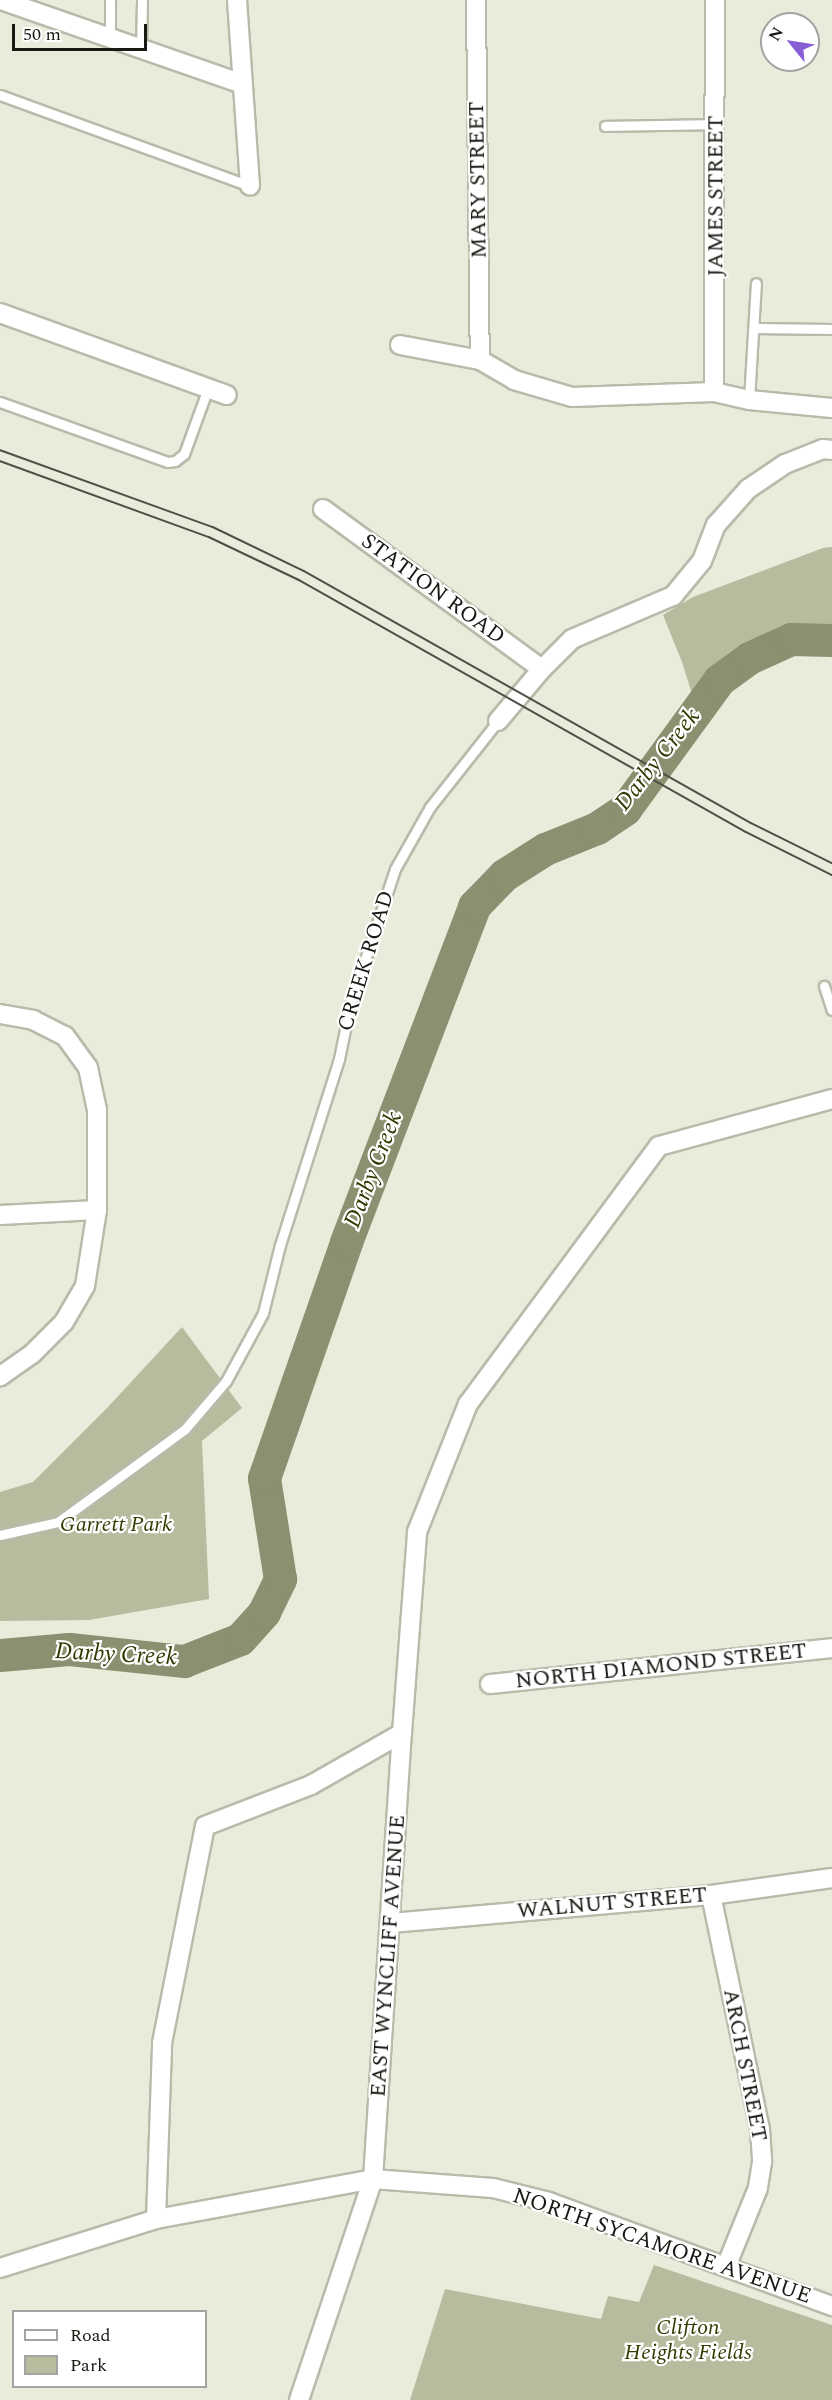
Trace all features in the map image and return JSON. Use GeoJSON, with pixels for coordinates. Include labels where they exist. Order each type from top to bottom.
{"type":"FeatureCollection","features":[{"type":"Feature","properties":{"kind":"street"},"geometry":{"type":"LineString","coordinates":[[1,0],[31,5],[110,38],[242,84]]}},
{"type":"Feature","properties":{"kind":"street"},"geometry":{"type":"LineString","coordinates":[[237,0],[250,186]]}},
{"type":"Feature","properties":{"kind":"street","name":"MARY STREET"},"geometry":{"type":"LineString","coordinates":[[476,0],[480,360]]}},
{"type":"Feature","properties":{"kind":"street","name":"JAMES STREET"},"geometry":{"type":"LineString","coordinates":[[714,392],[715,0]]}},
{"type":"Feature","properties":{"kind":"street"},"geometry":{"type":"LineString","coordinates":[[1,316],[227,395]]}},
{"type":"Feature","properties":{"kind":"street"},"geometry":{"type":"LineString","coordinates":[[400,345],[480,360],[514,380],[572,397],[714,392],[749,400],[832,408]]}},
{"type":"Feature","properties":{"kind":"street","name":"CREEK ROAD"},"geometry":{"type":"LineString","coordinates":[[498,721],[542,669],[572,639],[672,596],[702,561],[716,525],[748,489],[785,464],[824,450],[832,450]]}},
{"type":"Feature","properties":{"kind":"street","name":"STATION ROAD"},"geometry":{"type":"LineString","coordinates":[[323,509],[542,669]]}},
{"type":"Feature","properties":{"kind":"street"},"geometry":{"type":"LineString","coordinates":[[0,1014],[33,1020],[65,1036],[88,1068],[98,1110],[97,1210],[85,1286],[64,1322],[32,1354],[0,1376]]}},
{"type":"Feature","properties":{"kind":"street","name":"EAST WYNCLIFF AVENUE"},"geometry":{"type":"LineString","coordinates":[[299,2400],[373,2179],[417,1532],[468,1404],[659,1146],[832,1099]]}},
{"type":"Feature","properties":{"kind":"street"},"geometry":{"type":"LineString","coordinates":[[0,1215],[97,1210]]}},
{"type":"Feature","properties":{"kind":"street","name":"NORTH DIAMOND STREET"},"geometry":{"type":"LineString","coordinates":[[490,1684],[832,1648]]}},
{"type":"Feature","properties":{"kind":"street"},"geometry":{"type":"LineString","coordinates":[[156,2218],[162,2043],[205,1826],[311,1785],[402,1733]]}},
{"type":"Feature","properties":{"kind":"street","name":"WALNUT STREET"},"geometry":{"type":"LineString","coordinates":[[391,1923],[711,1895],[832,1878]]}},
{"type":"Feature","properties":{"kind":"street","name":"ARCH STREET"},"geometry":{"type":"LineString","coordinates":[[711,1895],[760,2130],[762,2163],[758,2188],[726,2267]]}},
{"type":"Feature","properties":{"kind":"street","name":"NORTH SYCAMORE AVENUE"},"geometry":{"type":"LineString","coordinates":[[0,2268],[156,2218],[373,2179],[493,2188],[538,2200],[832,2306]]}},
{"type":"Feature","properties":{"kind":"lane"},"geometry":{"type":"LineString","coordinates":[[110,0],[110,38]]}},
{"type":"Feature","properties":{"kind":"lane"},"geometry":{"type":"LineString","coordinates":[[141,49],[142,0]]}},
{"type":"Feature","properties":{"kind":"lane"},"geometry":{"type":"LineString","coordinates":[[0,95],[250,186]]}},
{"type":"Feature","properties":{"kind":"lane"},"geometry":{"type":"LineString","coordinates":[[605,126],[716,124]]}},
{"type":"Feature","properties":{"kind":"lane"},"geometry":{"type":"LineString","coordinates":[[749,400],[756,283]]}},
{"type":"Feature","properties":{"kind":"lane"},"geometry":{"type":"LineString","coordinates":[[754,328],[832,329]]}},
{"type":"Feature","properties":{"kind":"lane"},"geometry":{"type":"LineString","coordinates":[[0,402],[168,462],[175,461],[184,454],[208,388]]}},
{"type":"Feature","properties":{"kind":"lane","name":"CREEK ROAD"},"geometry":{"type":"LineString","coordinates":[[0,1535],[58,1522],[185,1429],[226,1381],[263,1313],[280,1245],[339,1059],[350,1005],[395,869],[430,807],[498,721]]}},
{"type":"Feature","properties":{"kind":"lane"},"geometry":{"type":"LineString","coordinates":[[824,986],[832,1010]]}},
{"type":"Feature","properties":{"kind":"green space"},"geometry":{"type":"Polygon","coordinates":[[[832,547],[832,630],[771,655],[739,684],[697,710],[682,662],[663,615],[693,597],[823,548],[832,547]]]}},
{"type":"Feature","properties":{"kind":"green space","name":"Garrett Park"},"geometry":{"type":"Polygon","coordinates":[[[182,1327],[242,1408],[202,1441],[209,1599],[89,1620],[0,1621],[0,1492],[33,1482],[108,1407],[182,1327]]]}},
{"type":"Feature","properties":{"kind":"green space","name":"Clifton Heights Fields"},"geometry":{"type":"Polygon","coordinates":[[[654,2265],[832,2325],[832,2400],[410,2400],[445,2289],[601,2319],[608,2296],[639,2302],[654,2265]]]}},
{"type":"Feature","properties":{"kind":"waterway","name":"Darby Creek"},"geometry":{"type":"LineString","coordinates":[[0,1655],[69,1649],[184,1661],[240,1639],[264,1612],[280,1579],[264,1478],[346,1242],[474,906],[504,875],[545,849],[597,828],[625,809],[719,680],[749,658],[791,639],[832,640]]}},
{"type":"Feature","properties":{"kind":"tram line"},"geometry":{"type":"LineString","coordinates":[[0,450],[213,527],[304,571],[751,823],[832,863]]}},
{"type":"Feature","properties":{"kind":"tram line"},"geometry":{"type":"LineString","coordinates":[[0,461],[209,537],[299,580],[746,832],[832,875]]}}]}
